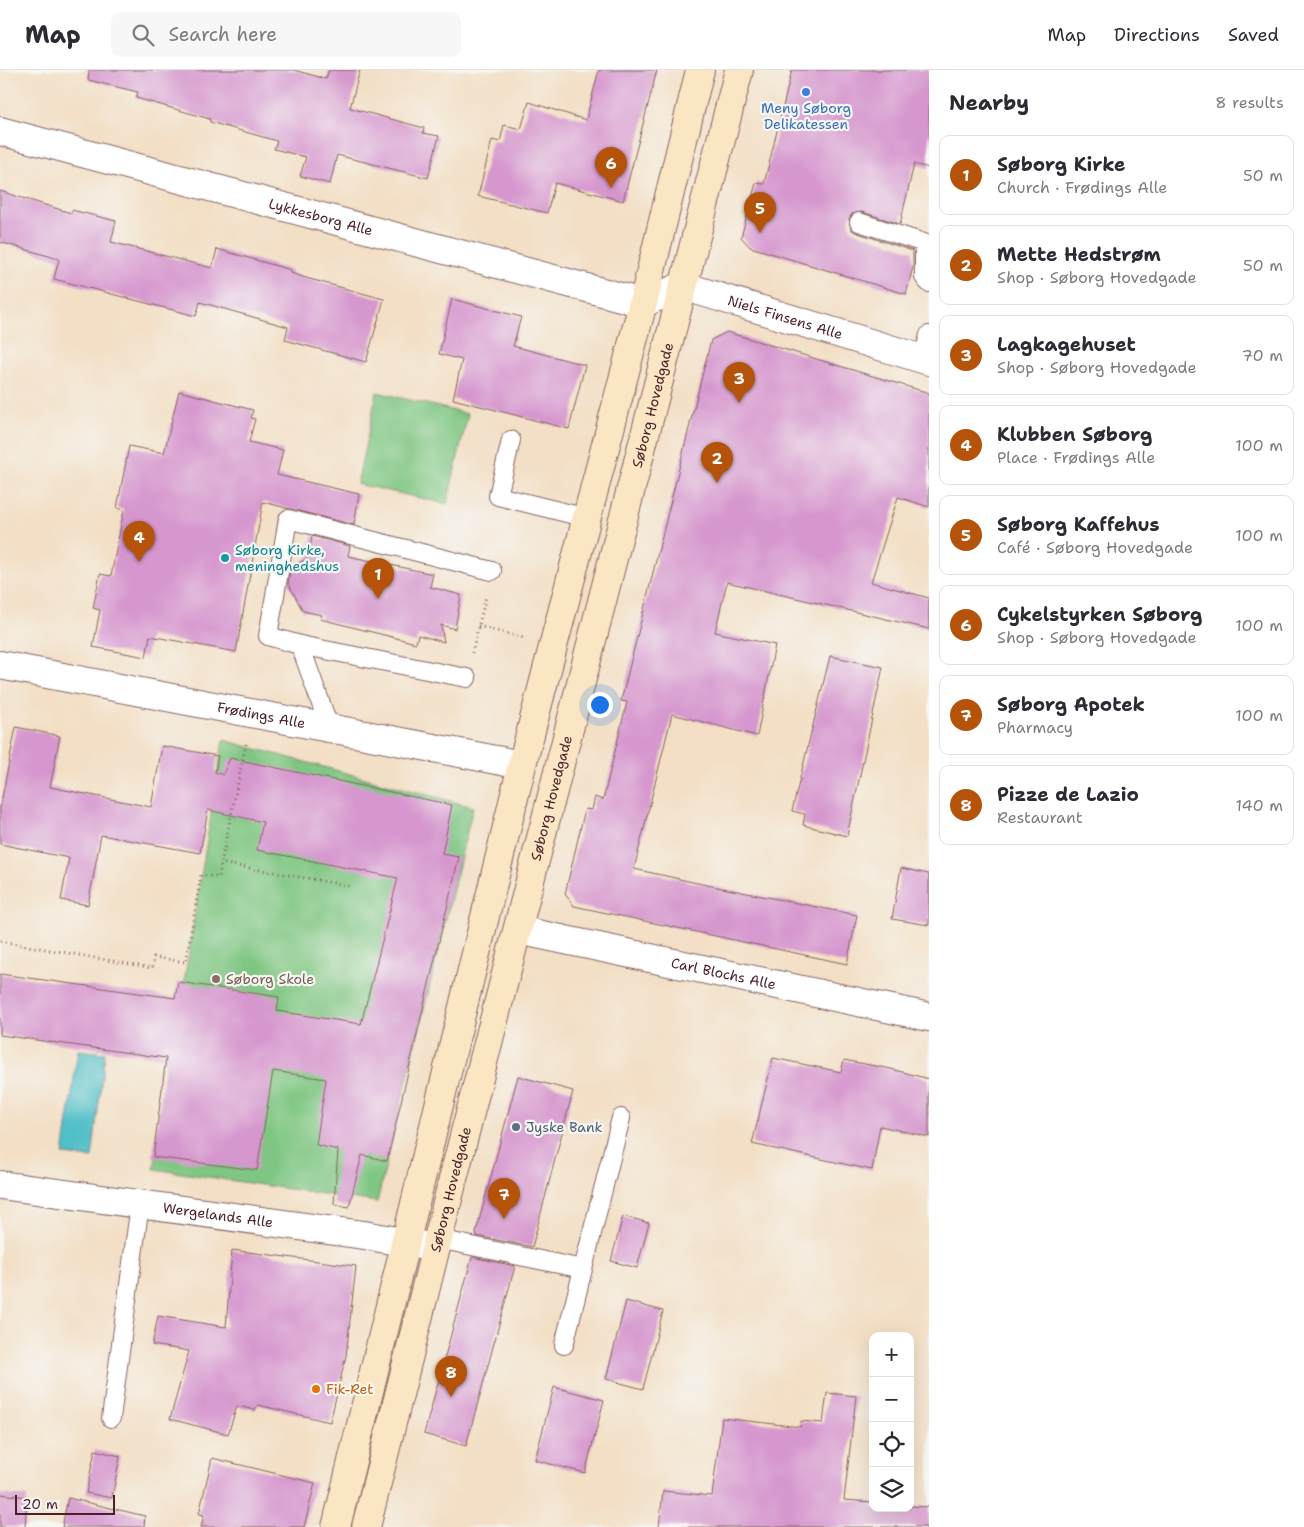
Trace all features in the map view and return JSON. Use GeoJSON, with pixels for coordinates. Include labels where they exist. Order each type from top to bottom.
{"type":"FeatureCollection","features":[{"type":"Feature","properties":{"kind":"street"},"geometry":{"type":"LineString","coordinates":[[336,1527],[522,765],[643,303],[700,70]]}},
{"type":"Feature","properties":{"kind":"street","name":"Søborg Hovedgade"},"geometry":{"type":"LineString","coordinates":[[366,1527],[437,1243],[739,70]]}},
{"type":"Feature","properties":{"kind":"street","name":"Lykkesborg Alle"},"geometry":{"type":"LineString","coordinates":[[0,131],[643,303]]}},
{"type":"Feature","properties":{"kind":"street"},"geometry":{"type":"LineString","coordinates":[[643,303],[683,286]]}},
{"type":"Feature","properties":{"kind":"street","name":"Niels Finsens Alle"},"geometry":{"type":"LineString","coordinates":[[683,286],[927,352]]}},
{"type":"Feature","properties":{"kind":"street","name":"Frødings Alle"},"geometry":{"type":"LineString","coordinates":[[0,665],[522,765]]}},
{"type":"Feature","properties":{"kind":"street","name":"Carl Blochs Alle"},"geometry":{"type":"LineString","coordinates":[[518,930],[929,1016]]}},
{"type":"Feature","properties":{"kind":"street","name":"Wergelands Alle"},"geometry":{"type":"LineString","coordinates":[[0,1185],[406,1241],[437,1243]]}},
{"type":"Feature","properties":{"kind":"lane"},"geometry":{"type":"LineString","coordinates":[[859,222],[924,243],[924,277],[929,283]]}},
{"type":"Feature","properties":{"kind":"lane"},"geometry":{"type":"LineString","coordinates":[[511,440],[498,496],[587,518]]}},
{"type":"Feature","properties":{"kind":"lane"},"geometry":{"type":"LineString","coordinates":[[466,678],[300,645],[268,636],[288,519],[492,571]]}},
{"type":"Feature","properties":{"kind":"lane"},"geometry":{"type":"LineString","coordinates":[[300,645],[330,728]]}},
{"type":"Feature","properties":{"kind":"lane"},"geometry":{"type":"LineString","coordinates":[[564,1345],[621,1118]]}},
{"type":"Feature","properties":{"kind":"lane"},"geometry":{"type":"LineString","coordinates":[[111,1418],[140,1204]]}},
{"type":"Feature","properties":{"kind":"lane"},"geometry":{"type":"LineString","coordinates":[[437,1243],[583,1269]]}},
{"type":"Feature","properties":{"kind":"path"},"geometry":{"type":"LineString","coordinates":[[466,678],[492,571]]}},
{"type":"Feature","properties":{"kind":"path"},"geometry":{"type":"LineString","coordinates":[[478,626],[554,645]]}},
{"type":"Feature","properties":{"kind":"path"},"geometry":{"type":"LineString","coordinates":[[0,941],[152,968],[154,957],[186,962],[201,875],[219,877],[252,714]]}},
{"type":"Feature","properties":{"kind":"path"},"geometry":{"type":"LineString","coordinates":[[221,863],[350,886]]}},
{"type":"Feature","properties":{"kind":"green space"},"geometry":{"type":"Polygon","coordinates":[[[377,392],[468,414],[447,504],[357,484],[377,392]]]}},
{"type":"Feature","properties":{"kind":"green space"},"geometry":{"type":"Polygon","coordinates":[[[223,740],[473,807],[377,1202],[154,1169],[223,740]]]}},
{"type":"Feature","properties":{"kind":"water"},"geometry":{"type":"Polygon","coordinates":[[[78,1050],[105,1053],[92,1158],[63,1155],[78,1050]]]}},
{"type":"Feature","properties":{"kind":"building"},"geometry":{"type":"Polygon","coordinates":[[[89,70],[294,70],[326,79],[329,70],[360,70],[350,108],[424,128],[423,133],[439,136],[428,178],[337,155],[330,184],[300,176],[306,157],[274,149],[277,141],[136,98],[138,92],[88,80],[89,70]]]}},
{"type":"Feature","properties":{"kind":"building"},"geometry":{"type":"Polygon","coordinates":[[[599,70],[657,70],[623,201],[555,183],[547,213],[478,196],[492,140],[500,142],[504,125],[521,129],[529,102],[586,120],[599,70]]]}},
{"type":"Feature","properties":{"kind":"building"},"geometry":{"type":"Polygon","coordinates":[[[792,70],[929,70],[929,168],[914,164],[900,224],[862,212],[852,214],[849,219],[851,229],[855,232],[913,251],[913,267],[906,294],[750,247],[741,237],[756,183],[764,184],[792,70]]]}},
{"type":"Feature","properties":{"kind":"building"},"geometry":{"type":"Polygon","coordinates":[[[0,191],[71,213],[72,210],[116,221],[111,242],[212,268],[217,249],[291,270],[291,273],[306,278],[384,299],[366,362],[285,340],[288,327],[200,302],[196,316],[54,279],[59,259],[0,242],[0,191]]]}},
{"type":"Feature","properties":{"kind":"building"},"geometry":{"type":"Polygon","coordinates":[[[452,299],[521,317],[513,346],[585,365],[569,429],[453,399],[462,360],[439,354],[452,299]]]}},
{"type":"Feature","properties":{"kind":"building"},"geometry":{"type":"Polygon","coordinates":[[[727,332],[929,393],[929,507],[898,497],[871,582],[929,598],[929,629],[727,582],[715,632],[775,645],[757,736],[672,714],[634,869],[857,915],[847,964],[574,906],[565,894],[585,809],[592,810],[595,797],[603,800],[627,702],[621,701],[711,340],[727,332]]]}},
{"type":"Feature","properties":{"kind":"building"},"geometry":{"type":"Polygon","coordinates":[[[179,391],[253,410],[251,418],[255,419],[249,442],[283,450],[277,475],[359,494],[354,525],[263,502],[236,652],[150,636],[146,657],[93,647],[100,610],[93,608],[100,574],[111,576],[124,510],[117,508],[129,446],[164,453],[179,391]]]}},
{"type":"Feature","properties":{"kind":"building"},"geometry":{"type":"Polygon","coordinates":[[[312,536],[350,546],[348,556],[433,574],[430,587],[461,595],[455,629],[441,625],[444,642],[418,635],[416,643],[320,619],[322,615],[303,611],[288,583],[291,567],[308,558],[312,536]]]}},
{"type":"Feature","properties":{"kind":"building"},"geometry":{"type":"Polygon","coordinates":[[[830,656],[883,667],[847,836],[803,825],[805,814],[792,811],[830,656]]]}},
{"type":"Feature","properties":{"kind":"building"},"geometry":{"type":"Polygon","coordinates":[[[16,727],[60,736],[50,787],[151,807],[162,746],[218,756],[215,772],[223,775],[230,758],[452,805],[442,854],[459,857],[387,1161],[362,1155],[349,1207],[334,1204],[338,1150],[316,1145],[326,1079],[273,1071],[257,1170],[153,1157],[166,1058],[0,1035],[0,974],[175,998],[178,982],[279,997],[277,1011],[361,1024],[398,878],[257,850],[263,822],[208,810],[200,853],[101,835],[88,905],[61,900],[69,858],[0,844],[0,808],[16,727]]]}},
{"type":"Feature","properties":{"kind":"building"},"geometry":{"type":"Polygon","coordinates":[[[901,868],[929,874],[929,925],[892,919],[901,868]]]}},
{"type":"Feature","properties":{"kind":"building"},"geometry":{"type":"Polygon","coordinates":[[[773,1058],[841,1072],[844,1060],[929,1079],[929,1137],[880,1126],[872,1170],[752,1144],[773,1058]]]}},
{"type":"Feature","properties":{"kind":"building"},"geometry":{"type":"Polygon","coordinates":[[[518,1076],[573,1091],[532,1247],[477,1236],[476,1232],[518,1076]]]}},
{"type":"Feature","properties":{"kind":"building"},"geometry":{"type":"Polygon","coordinates":[[[623,1216],[649,1223],[637,1268],[611,1261],[623,1216]]]}},
{"type":"Feature","properties":{"kind":"building"},"geometry":{"type":"Polygon","coordinates":[[[232,1250],[356,1266],[346,1356],[330,1422],[258,1405],[255,1410],[237,1406],[228,1434],[170,1419],[189,1351],[152,1345],[158,1316],[226,1327],[232,1250]]]}},
{"type":"Feature","properties":{"kind":"building"},"geometry":{"type":"Polygon","coordinates":[[[472,1257],[515,1266],[466,1446],[424,1434],[472,1257]]]}},
{"type":"Feature","properties":{"kind":"building"},"geometry":{"type":"Polygon","coordinates":[[[626,1301],[663,1311],[643,1389],[606,1379],[626,1301]]]}},
{"type":"Feature","properties":{"kind":"building"},"geometry":{"type":"Polygon","coordinates":[[[554,1387],[604,1400],[585,1473],[535,1460],[554,1387]]]}},
{"type":"Feature","properties":{"kind":"building"},"geometry":{"type":"Polygon","coordinates":[[[827,1393],[856,1396],[844,1500],[869,1502],[869,1512],[914,1512],[914,1506],[929,1507],[929,1527],[659,1527],[663,1491],[712,1496],[722,1418],[800,1427],[801,1421],[823,1423],[827,1393]]]}},
{"type":"Feature","properties":{"kind":"building"},"geometry":{"type":"Polygon","coordinates":[[[95,1450],[120,1456],[112,1498],[86,1493],[95,1450]]]}},
{"type":"Feature","properties":{"kind":"building"},"geometry":{"type":"Polygon","coordinates":[[[212,1458],[315,1483],[304,1527],[201,1527],[204,1515],[199,1514],[212,1458]]]}},
{"type":"Feature","properties":{"kind":"building"},"geometry":{"type":"Polygon","coordinates":[[[0,1494],[27,1497],[25,1527],[0,1527],[0,1494]]]}},
{"type":"Feature","properties":{"kind":"building"},"geometry":{"type":"Polygon","coordinates":[[[68,1498],[145,1516],[144,1527],[62,1527],[68,1498]]]}},
{"type":"Feature","properties":{"kind":"place","name":"Meny Søborg Delikatessen"},"geometry":{"type":"Point","coordinates":[806,92]}},
{"type":"Feature","properties":{"kind":"place","name":"Cykelstyrken Søborg"},"geometry":{"type":"Point","coordinates":[611,188]}},
{"type":"Feature","properties":{"kind":"place","name":"Søborg Kaffehus"},"geometry":{"type":"Point","coordinates":[760,233]}},
{"type":"Feature","properties":{"kind":"place","name":"Lagkagehuset"},"geometry":{"type":"Point","coordinates":[739,403]}},
{"type":"Feature","properties":{"kind":"place","name":"Mette Hedstrøm"},"geometry":{"type":"Point","coordinates":[717,483]}},
{"type":"Feature","properties":{"kind":"place","name":"Søborg Kirke, meninghedshus"},"geometry":{"type":"Point","coordinates":[225,558]}},
{"type":"Feature","properties":{"kind":"place","name":"Klubben Søborg"},"geometry":{"type":"Point","coordinates":[139,562]}},
{"type":"Feature","properties":{"kind":"place","name":"Søborg Kirke"},"geometry":{"type":"Point","coordinates":[378,599]}},
{"type":"Feature","properties":{"kind":"place","name":"Søborg Skole"},"geometry":{"type":"Point","coordinates":[216,979]}},
{"type":"Feature","properties":{"kind":"place","name":"Jyske Bank"},"geometry":{"type":"Point","coordinates":[516,1127]}},
{"type":"Feature","properties":{"kind":"place","name":"Søborg Apotek"},"geometry":{"type":"Point","coordinates":[504,1219]}},
{"type":"Feature","properties":{"kind":"place","name":"Fik-Ret"},"geometry":{"type":"Point","coordinates":[316,1389]}},
{"type":"Feature","properties":{"kind":"place","name":"Pizze de Lazio"},"geometry":{"type":"Point","coordinates":[451,1397]}}]}
